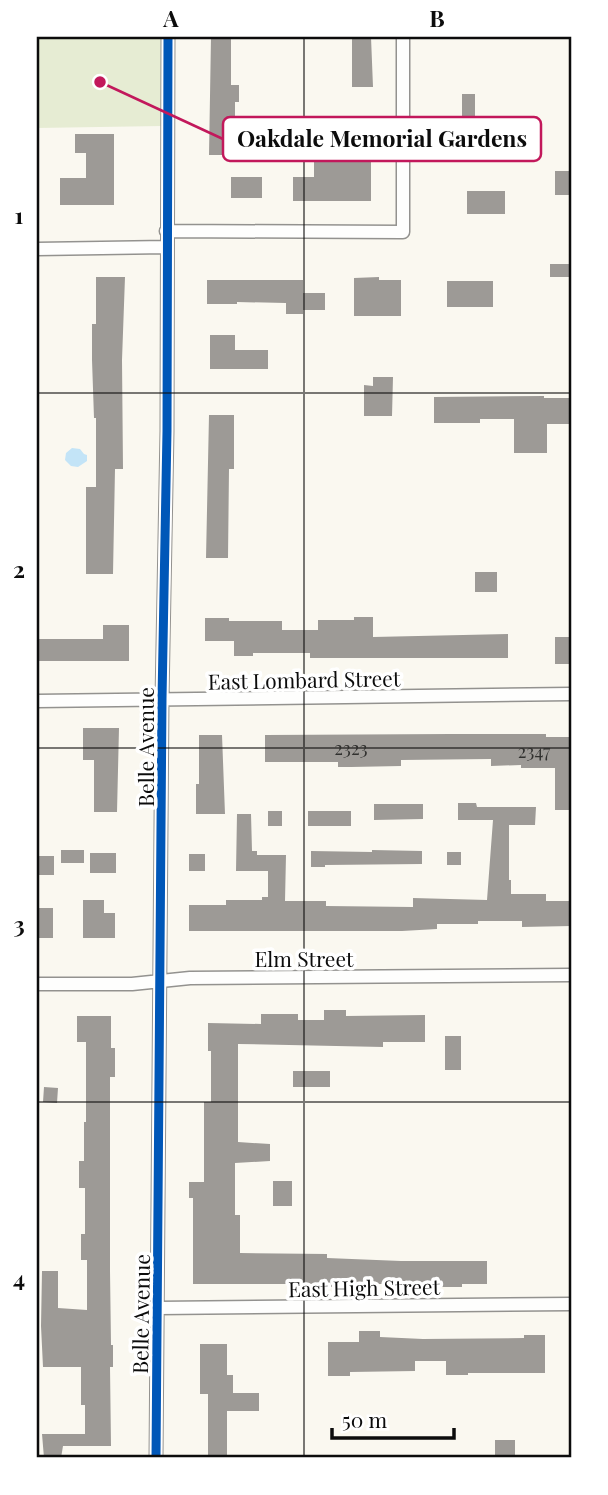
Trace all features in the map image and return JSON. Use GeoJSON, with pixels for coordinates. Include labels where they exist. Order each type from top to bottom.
{"type":"FeatureCollection","features":[{"type":"Feature","properties":{"kind":"street","name":"Belle Avenue"},"geometry":{"type":"LineString","coordinates":[[156,1458],[162,699],[167,431],[167,37]]}},
{"type":"Feature","properties":{"kind":"street"},"geometry":{"type":"LineString","coordinates":[[166,231],[403,232],[403,37]]}},
{"type":"Feature","properties":{"kind":"street"},"geometry":{"type":"LineString","coordinates":[[37,249],[166,247]]}},
{"type":"Feature","properties":{"kind":"street","name":"East Lombard Street"},"geometry":{"type":"LineString","coordinates":[[37,701],[571,694]]}},
{"type":"Feature","properties":{"kind":"street","name":"Elm Street"},"geometry":{"type":"LineString","coordinates":[[37,984],[132,984],[190,978],[571,975]]}},
{"type":"Feature","properties":{"kind":"street","name":"East High Street"},"geometry":{"type":"LineString","coordinates":[[158,1308],[571,1304]]}},
{"type":"Feature","properties":{"kind":"green space"},"geometry":{"type":"Polygon","coordinates":[[[37,37],[163,37],[162,126],[37,128],[37,37]]]}},
{"type":"Feature","properties":{"kind":"water"},"geometry":{"type":"Polygon","coordinates":[[[72,448],[80,449],[87,455],[87,461],[78,467],[71,466],[65,460],[66,453],[72,448]]]}},
{"type":"Feature","properties":{"kind":"building"},"geometry":{"type":"Polygon","coordinates":[[[211,37],[231,37],[231,85],[239,85],[239,102],[235,102],[235,155],[209,155],[211,37]]]}},
{"type":"Feature","properties":{"kind":"building"},"geometry":{"type":"Polygon","coordinates":[[[352,37],[371,37],[373,87],[352,87],[352,37]]]}},
{"type":"Feature","properties":{"kind":"building"},"geometry":{"type":"Polygon","coordinates":[[[462,94],[475,94],[475,119],[462,119],[462,94]]]}},
{"type":"Feature","properties":{"kind":"building"},"geometry":{"type":"Polygon","coordinates":[[[75,134],[114,134],[114,205],[60,205],[60,178],[86,178],[86,153],[75,153],[75,134]]]}},
{"type":"Feature","properties":{"kind":"building"},"geometry":{"type":"Polygon","coordinates":[[[348,150],[371,150],[371,201],[293,201],[293,177],[314,177],[314,160],[348,160],[348,150]]]}},
{"type":"Feature","properties":{"kind":"building"},"geometry":{"type":"Polygon","coordinates":[[[555,171],[571,171],[571,195],[555,195],[555,171]]]}},
{"type":"Feature","properties":{"kind":"building"},"geometry":{"type":"Polygon","coordinates":[[[231,177],[262,177],[262,198],[231,198],[231,177]]]}},
{"type":"Feature","properties":{"kind":"building"},"geometry":{"type":"Polygon","coordinates":[[[467,191],[505,191],[505,214],[467,214],[467,191]]]}},
{"type":"Feature","properties":{"kind":"building"},"geometry":{"type":"Polygon","coordinates":[[[550,264],[571,264],[571,277],[550,277],[550,264]]]}},
{"type":"Feature","properties":{"kind":"building"},"geometry":{"type":"Polygon","coordinates":[[[96,277],[125,277],[122,360],[123,469],[115,469],[113,574],[86,574],[86,487],[96,487],[92,324],[96,324],[96,277]]]}},
{"type":"Feature","properties":{"kind":"building"},"geometry":{"type":"Polygon","coordinates":[[[379,277],[379,280],[401,280],[401,316],[354,316],[354,278],[379,277]]]}},
{"type":"Feature","properties":{"kind":"building"},"geometry":{"type":"Polygon","coordinates":[[[207,280],[303,280],[303,293],[325,293],[325,310],[303,310],[303,314],[286,314],[286,303],[207,304],[207,280]]]}},
{"type":"Feature","properties":{"kind":"building"},"geometry":{"type":"Polygon","coordinates":[[[447,281],[493,281],[493,307],[447,307],[447,281]]]}},
{"type":"Feature","properties":{"kind":"building"},"geometry":{"type":"Polygon","coordinates":[[[210,335],[235,335],[235,350],[268,350],[268,369],[210,369],[210,335]]]}},
{"type":"Feature","properties":{"kind":"building"},"geometry":{"type":"Polygon","coordinates":[[[373,377],[393,377],[392,416],[364,416],[364,385],[373,386],[373,377]]]}},
{"type":"Feature","properties":{"kind":"building"},"geometry":{"type":"Polygon","coordinates":[[[434,397],[571,398],[571,424],[547,424],[547,453],[514,453],[514,419],[480,419],[480,423],[434,423],[434,397]]]}},
{"type":"Feature","properties":{"kind":"building"},"geometry":{"type":"Polygon","coordinates":[[[209,415],[234,415],[234,469],[229,469],[228,558],[206,558],[209,415]]]}},
{"type":"Feature","properties":{"kind":"building"},"geometry":{"type":"Polygon","coordinates":[[[475,572],[497,572],[497,592],[475,592],[475,572]]]}},
{"type":"Feature","properties":{"kind":"building"},"geometry":{"type":"Polygon","coordinates":[[[354,617],[373,617],[373,637],[508,634],[508,658],[310,658],[310,653],[253,653],[253,656],[234,656],[234,641],[205,641],[205,618],[282,621],[282,630],[318,630],[318,620],[354,620],[354,617]]]}},
{"type":"Feature","properties":{"kind":"building"},"geometry":{"type":"Polygon","coordinates":[[[103,625],[129,625],[129,661],[37,661],[37,639],[103,639],[103,625]]]}},
{"type":"Feature","properties":{"kind":"building"},"geometry":{"type":"Polygon","coordinates":[[[555,637],[571,637],[571,664],[555,664],[555,637]]]}},
{"type":"Feature","properties":{"kind":"building"},"geometry":{"type":"Polygon","coordinates":[[[83,728],[119,728],[117,812],[94,812],[94,760],[83,760],[83,728]]]}},
{"type":"Feature","properties":{"kind":"building"},"geometry":{"type":"Polygon","coordinates":[[[546,734],[546,737],[571,737],[571,810],[555,810],[555,768],[491,766],[491,759],[401,760],[401,766],[351,767],[338,767],[338,762],[265,762],[265,735],[546,734]]]}},
{"type":"Feature","properties":{"kind":"building"},"geometry":{"type":"Polygon","coordinates":[[[199,735],[222,735],[225,814],[196,814],[199,735]]]}},
{"type":"Feature","properties":{"kind":"building"},"geometry":{"type":"Polygon","coordinates":[[[458,803],[476,803],[477,807],[536,807],[535,825],[509,825],[511,894],[546,894],[546,901],[571,901],[571,926],[522,927],[522,921],[478,921],[478,924],[437,924],[437,929],[402,931],[189,931],[189,905],[226,905],[226,900],[262,900],[262,897],[268,897],[268,871],[236,871],[237,814],[251,814],[252,851],[257,851],[257,855],[286,855],[285,901],[326,901],[326,906],[413,907],[413,898],[487,900],[493,820],[458,820],[458,803]]]}},
{"type":"Feature","properties":{"kind":"building"},"geometry":{"type":"Polygon","coordinates":[[[374,804],[423,804],[423,819],[374,820],[374,804]]]}},
{"type":"Feature","properties":{"kind":"building"},"geometry":{"type":"Polygon","coordinates":[[[268,811],[282,811],[282,826],[268,826],[268,811]]]}},
{"type":"Feature","properties":{"kind":"building"},"geometry":{"type":"Polygon","coordinates":[[[308,811],[351,811],[351,826],[308,826],[308,811]]]}},
{"type":"Feature","properties":{"kind":"building"},"geometry":{"type":"Polygon","coordinates":[[[61,850],[84,850],[84,863],[61,863],[61,850]]]}},
{"type":"Feature","properties":{"kind":"building"},"geometry":{"type":"Polygon","coordinates":[[[311,851],[422,851],[422,864],[311,867],[311,851]]]}},
{"type":"Feature","properties":{"kind":"building"},"geometry":{"type":"Polygon","coordinates":[[[447,852],[461,852],[461,865],[447,865],[447,852]]]}},
{"type":"Feature","properties":{"kind":"building"},"geometry":{"type":"Polygon","coordinates":[[[90,853],[116,853],[116,873],[90,873],[90,853]]]}},
{"type":"Feature","properties":{"kind":"building"},"geometry":{"type":"Polygon","coordinates":[[[189,854],[205,854],[205,871],[189,871],[189,854]]]}},
{"type":"Feature","properties":{"kind":"building"},"geometry":{"type":"Polygon","coordinates":[[[37,856],[54,856],[54,875],[37,875],[37,856]]]}},
{"type":"Feature","properties":{"kind":"building"},"geometry":{"type":"Polygon","coordinates":[[[83,900],[104,900],[104,913],[115,913],[115,938],[83,938],[83,900]]]}},
{"type":"Feature","properties":{"kind":"building"},"geometry":{"type":"Polygon","coordinates":[[[37,908],[53,908],[53,938],[37,938],[37,908]]]}},
{"type":"Feature","properties":{"kind":"building"},"geometry":{"type":"Polygon","coordinates":[[[324,1010],[346,1010],[346,1016],[425,1015],[425,1042],[383,1042],[383,1047],[238,1044],[238,1142],[270,1144],[270,1161],[235,1163],[235,1215],[240,1215],[240,1253],[327,1254],[327,1258],[401,1261],[487,1261],[487,1284],[462,1284],[462,1287],[364,1284],[364,1287],[306,1287],[306,1284],[193,1284],[193,1198],[189,1198],[189,1182],[204,1182],[204,1102],[211,1102],[208,1023],[261,1024],[261,1014],[298,1014],[298,1020],[324,1020],[324,1010]]]}},
{"type":"Feature","properties":{"kind":"building"},"geometry":{"type":"Polygon","coordinates":[[[77,1016],[111,1016],[111,1048],[115,1048],[115,1077],[110,1077],[110,1271],[113,1345],[113,1367],[110,1367],[111,1446],[63,1446],[61,1458],[44,1458],[42,1434],[85,1434],[85,1405],[81,1405],[81,1367],[43,1367],[41,1326],[42,1271],[58,1271],[58,1308],[87,1310],[87,1260],[81,1260],[81,1234],[85,1234],[85,1188],[79,1188],[79,1161],[84,1161],[86,1122],[86,1042],[77,1042],[77,1016]]]}},
{"type":"Feature","properties":{"kind":"building"},"geometry":{"type":"Polygon","coordinates":[[[445,1036],[461,1036],[461,1070],[445,1070],[445,1036]]]}},
{"type":"Feature","properties":{"kind":"building"},"geometry":{"type":"Polygon","coordinates":[[[293,1071],[330,1071],[330,1087],[293,1087],[293,1071]]]}},
{"type":"Feature","properties":{"kind":"building"},"geometry":{"type":"Polygon","coordinates":[[[44,1087],[58,1088],[57,1103],[43,1102],[44,1087]]]}},
{"type":"Feature","properties":{"kind":"building"},"geometry":{"type":"Polygon","coordinates":[[[273,1181],[292,1181],[292,1206],[273,1206],[273,1181]]]}},
{"type":"Feature","properties":{"kind":"building"},"geometry":{"type":"Polygon","coordinates":[[[359,1331],[380,1331],[380,1337],[423,1339],[524,1338],[524,1335],[545,1335],[545,1373],[446,1375],[446,1361],[415,1361],[415,1371],[350,1372],[350,1376],[328,1376],[328,1342],[359,1342],[359,1331]]]}},
{"type":"Feature","properties":{"kind":"building"},"geometry":{"type":"Polygon","coordinates":[[[200,1344],[227,1344],[227,1375],[233,1375],[233,1393],[259,1393],[259,1411],[227,1411],[227,1458],[208,1458],[208,1394],[200,1394],[200,1344]]]}},
{"type":"Feature","properties":{"kind":"building"},"geometry":{"type":"Polygon","coordinates":[[[495,1440],[515,1440],[515,1458],[495,1458],[495,1440]]]}},
{"type":"Feature","properties":{"kind":"cycle path"},"geometry":{"type":"LineString","coordinates":[[156,1458],[162,699],[167,431],[168,37]]}},
{"type":"Feature","properties":{"kind":"place","name":"Oakdale Memorial Gardens"},"geometry":{"type":"Point","coordinates":[100,82]}}]}
